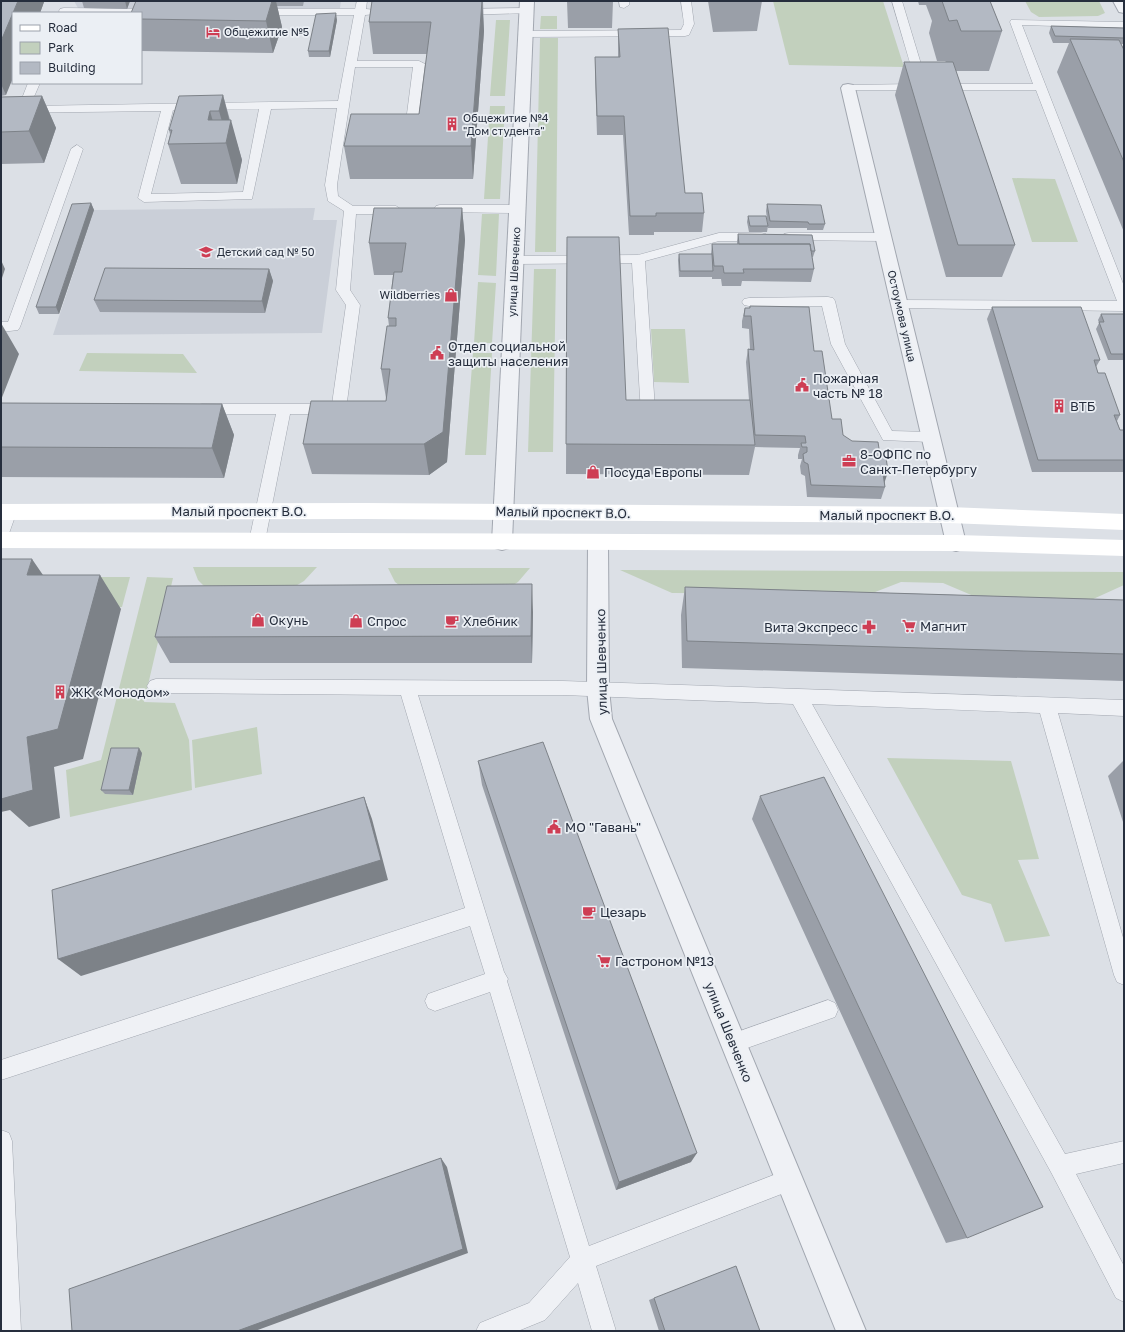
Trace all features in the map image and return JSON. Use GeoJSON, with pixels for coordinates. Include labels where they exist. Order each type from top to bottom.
{"type":"FeatureCollection","features":[{"type":"Feature","properties":{"kind":"main road","name":"Малый проспект В.О."},"geometry":{"type":"LineString","coordinates":[[5,512],[264,510],[949,515],[1124,522]]}},
{"type":"Feature","properties":{"kind":"main road"},"geometry":{"type":"LineString","coordinates":[[1,540],[956,543],[1124,548]]}},
{"type":"Feature","properties":{"kind":"street"},"geometry":{"type":"LineString","coordinates":[[1120,1],[1124,9]]}},
{"type":"Feature","properties":{"kind":"street","name":"улица Шевченко"},"geometry":{"type":"LineString","coordinates":[[502,542],[527,6]]}},
{"type":"Feature","properties":{"kind":"street","name":"Остоумова улица"},"geometry":{"type":"LineString","coordinates":[[848,88],[956,543]]}},
{"type":"Feature","properties":{"kind":"street","name":"улица Шевченко"},"geometry":{"type":"LineString","coordinates":[[598,543],[598,689],[601,719],[851,1331]]}},
{"type":"Feature","properties":{"kind":"lane"},"geometry":{"type":"LineString","coordinates":[[68,1],[64,12],[168,12]]}},
{"type":"Feature","properties":{"kind":"lane"},"geometry":{"type":"LineString","coordinates":[[526,34],[685,34],[689,24],[686,1]]}},
{"type":"Feature","properties":{"kind":"lane"},"geometry":{"type":"LineString","coordinates":[[897,1],[922,87]]}},
{"type":"Feature","properties":{"kind":"lane"},"geometry":{"type":"LineString","coordinates":[[362,6],[343,104],[342,138],[331,185],[332,198],[350,210],[405,209]]}},
{"type":"Feature","properties":{"kind":"lane"},"geometry":{"type":"LineString","coordinates":[[246,12],[362,6],[384,12]]}},
{"type":"Feature","properties":{"kind":"lane"},"geometry":{"type":"LineString","coordinates":[[453,12],[527,6]]}},
{"type":"Feature","properties":{"kind":"lane"},"geometry":{"type":"LineString","coordinates":[[1124,25],[1015,22],[1124,303]]}},
{"type":"Feature","properties":{"kind":"lane"},"geometry":{"type":"LineString","coordinates":[[350,64],[419,64],[410,137],[402,137]]}},
{"type":"Feature","properties":{"kind":"lane"},"geometry":{"type":"LineString","coordinates":[[23,110],[34,84]]}},
{"type":"Feature","properties":{"kind":"lane"},"geometry":{"type":"LineString","coordinates":[[848,88],[1039,87]]}},
{"type":"Feature","properties":{"kind":"lane"},"geometry":{"type":"LineString","coordinates":[[1,110],[343,104]]}},
{"type":"Feature","properties":{"kind":"lane"},"geometry":{"type":"LineString","coordinates":[[168,107],[144,198],[248,196],[266,105]]}},
{"type":"Feature","properties":{"kind":"lane"},"geometry":{"type":"LineString","coordinates":[[1,327],[13,327],[77,149]]}},
{"type":"Feature","properties":{"kind":"lane"},"geometry":{"type":"LineString","coordinates":[[429,209],[517,209]]}},
{"type":"Feature","properties":{"kind":"lane"},"geometry":{"type":"LineString","coordinates":[[191,409],[339,409],[353,305],[343,290],[350,210]]}},
{"type":"Feature","properties":{"kind":"lane"},"geometry":{"type":"LineString","coordinates":[[515,260],[638,260],[719,237],[883,236]]}},
{"type":"Feature","properties":{"kind":"lane"},"geometry":{"type":"LineString","coordinates":[[638,260],[648,414],[671,414]]}},
{"type":"Feature","properties":{"kind":"lane"},"geometry":{"type":"LineString","coordinates":[[749,302],[828,301],[838,344],[888,436],[930,436]]}},
{"type":"Feature","properties":{"kind":"lane"},"geometry":{"type":"LineString","coordinates":[[899,305],[1124,306]]}},
{"type":"Feature","properties":{"kind":"lane"},"geometry":{"type":"LineString","coordinates":[[257,541],[284,410]]}},
{"type":"Feature","properties":{"kind":"lane"},"geometry":{"type":"LineString","coordinates":[[1,535],[5,512]]}},
{"type":"Feature","properties":{"kind":"lane"},"geometry":{"type":"LineString","coordinates":[[156,686],[407,686],[598,689],[1124,708]]}},
{"type":"Feature","properties":{"kind":"lane"},"geometry":{"type":"LineString","coordinates":[[407,686],[584,1259],[604,1331]]}},
{"type":"Feature","properties":{"kind":"lane"},"geometry":{"type":"LineString","coordinates":[[798,696],[1060,1166],[1124,1290]]}},
{"type":"Feature","properties":{"kind":"lane"},"geometry":{"type":"LineString","coordinates":[[1047,706],[1124,976]]}},
{"type":"Feature","properties":{"kind":"lane"},"geometry":{"type":"LineString","coordinates":[[1,1070],[477,914]]}},
{"type":"Feature","properties":{"kind":"lane"},"geometry":{"type":"LineString","coordinates":[[435,1001],[498,979]]}},
{"type":"Feature","properties":{"kind":"lane"},"geometry":{"type":"LineString","coordinates":[[733,1043],[828,1010]]}},
{"type":"Feature","properties":{"kind":"lane"},"geometry":{"type":"LineString","coordinates":[[1,1141],[9,1331]]}},
{"type":"Feature","properties":{"kind":"lane"},"geometry":{"type":"LineString","coordinates":[[1060,1166],[1124,1152]]}},
{"type":"Feature","properties":{"kind":"lane"},"geometry":{"type":"LineString","coordinates":[[488,1331],[537,1312],[584,1259],[790,1180]]}},
{"type":"Feature","properties":{"kind":"shaded area"},"geometry":{"type":"Polygon","coordinates":[[[74,1],[341,1],[340,8],[84,9],[78,8],[74,1]]]}},
{"type":"Feature","properties":{"kind":"shaded area","name":"Детский сад № 50"},"geometry":{"type":"Polygon","coordinates":[[[315,208],[313,220],[337,220],[322,333],[53,335],[94,210],[315,208]]]}},
{"type":"Feature","properties":{"kind":"green space"},"geometry":{"type":"Polygon","coordinates":[[[773,1],[883,1],[904,67],[789,65],[773,1]]]}},
{"type":"Feature","properties":{"kind":"green space"},"geometry":{"type":"Polygon","coordinates":[[[1025,1],[1099,1],[1105,13],[1098,16],[1039,17],[1031,12],[1025,1]]]}},
{"type":"Feature","properties":{"kind":"green space"},"geometry":{"type":"Polygon","coordinates":[[[541,16],[557,16],[557,29],[540,29],[541,16]]]}},
{"type":"Feature","properties":{"kind":"green space"},"geometry":{"type":"Polygon","coordinates":[[[496,20],[510,20],[505,96],[490,96],[496,20]]]}},
{"type":"Feature","properties":{"kind":"green space"},"geometry":{"type":"Polygon","coordinates":[[[540,38],[558,38],[556,252],[535,252],[540,38]]]}},
{"type":"Feature","properties":{"kind":"green space"},"geometry":{"type":"Polygon","coordinates":[[[490,106],[505,106],[500,199],[484,199],[490,106]]]}},
{"type":"Feature","properties":{"kind":"green space"},"geometry":{"type":"Polygon","coordinates":[[[1012,178],[1055,179],[1078,242],[1032,242],[1012,178]]]}},
{"type":"Feature","properties":{"kind":"green space"},"geometry":{"type":"Polygon","coordinates":[[[482,214],[499,214],[496,276],[478,275],[482,214]]]}},
{"type":"Feature","properties":{"kind":"green space"},"geometry":{"type":"Polygon","coordinates":[[[534,269],[556,269],[553,452],[528,452],[534,269]]]}},
{"type":"Feature","properties":{"kind":"green space"},"geometry":{"type":"Polygon","coordinates":[[[478,282],[496,283],[492,343],[474,343],[478,282]]]}},
{"type":"Feature","properties":{"kind":"green space"},"geometry":{"type":"Polygon","coordinates":[[[651,329],[685,329],[689,383],[654,382],[651,329]]]}},
{"type":"Feature","properties":{"kind":"green space"},"geometry":{"type":"Polygon","coordinates":[[[87,353],[183,354],[197,373],[79,371],[87,353]]]}},
{"type":"Feature","properties":{"kind":"green space"},"geometry":{"type":"Polygon","coordinates":[[[473,353],[492,353],[486,455],[465,455],[473,353]]]}},
{"type":"Feature","properties":{"kind":"green space"},"geometry":{"type":"Polygon","coordinates":[[[193,567],[317,567],[304,581],[289,590],[209,591],[198,580],[193,567]]]}},
{"type":"Feature","properties":{"kind":"green space"},"geometry":{"type":"Polygon","coordinates":[[[388,568],[530,568],[518,582],[504,591],[408,592],[395,582],[388,568]]]}},
{"type":"Feature","properties":{"kind":"green space"},"geometry":{"type":"Polygon","coordinates":[[[620,570],[1124,572],[1124,585],[1091,600],[976,597],[943,583],[901,582],[870,594],[672,593],[620,570]]]}},
{"type":"Feature","properties":{"kind":"green space"},"geometry":{"type":"Polygon","coordinates":[[[44,577],[130,577],[122,607],[57,607],[44,577]]]}},
{"type":"Feature","properties":{"kind":"green space"},"geometry":{"type":"Polygon","coordinates":[[[147,577],[173,578],[144,702],[175,703],[189,740],[192,790],[70,817],[66,770],[101,760],[147,577]]]}},
{"type":"Feature","properties":{"kind":"green space"},"geometry":{"type":"Polygon","coordinates":[[[257,727],[262,774],[195,788],[192,740],[257,727]]]}},
{"type":"Feature","properties":{"kind":"green space"},"geometry":{"type":"Polygon","coordinates":[[[887,758],[1011,761],[1039,859],[1018,860],[1050,936],[1005,942],[991,904],[962,895],[887,758]]]}},
{"type":"Feature","properties":{"kind":"building"},"geometry":{"type":"Polygon","coordinates":[[[1,1],[18,1],[12,12],[1,41],[1,1]]]}},
{"type":"Feature","properties":{"kind":"building"},"geometry":{"type":"Polygon","coordinates":[[[136,1],[272,1],[266,21],[142,19],[142,12],[131,12],[136,1]]]}},
{"type":"Feature","properties":{"kind":"building"},"geometry":{"type":"Polygon","coordinates":[[[372,1],[482,1],[471,146],[344,146],[351,114],[419,114],[431,22],[369,22],[372,1]]]}},
{"type":"Feature","properties":{"kind":"building"},"geometry":{"type":"Polygon","coordinates":[[[942,1],[990,1],[1002,31],[961,31],[957,20],[949,21],[942,1]]]}},
{"type":"Feature","properties":{"kind":"building"},"geometry":{"type":"Polygon","coordinates":[[[336,13],[329,51],[308,51],[316,14],[336,13]]]}},
{"type":"Feature","properties":{"kind":"building"},"geometry":{"type":"Polygon","coordinates":[[[1051,26],[1124,28],[1124,38],[1055,36],[1051,26]]]}},
{"type":"Feature","properties":{"kind":"building"},"geometry":{"type":"Polygon","coordinates":[[[668,28],[685,193],[702,193],[704,213],[656,213],[656,216],[630,216],[624,116],[597,116],[595,57],[620,57],[618,29],[668,28]]]}},
{"type":"Feature","properties":{"kind":"building"},"geometry":{"type":"Polygon","coordinates":[[[1070,39],[1119,40],[1124,50],[1124,162],[1070,39]]]}},
{"type":"Feature","properties":{"kind":"building"},"geometry":{"type":"Polygon","coordinates":[[[904,62],[953,62],[1015,245],[958,245],[904,62]]]}},
{"type":"Feature","properties":{"kind":"building"},"geometry":{"type":"Polygon","coordinates":[[[223,95],[219,111],[210,111],[208,120],[231,120],[226,143],[168,144],[172,130],[169,130],[179,96],[223,95]]]}},
{"type":"Feature","properties":{"kind":"building"},"geometry":{"type":"Polygon","coordinates":[[[42,96],[29,131],[1,132],[1,97],[42,96]]]}},
{"type":"Feature","properties":{"kind":"building"},"geometry":{"type":"Polygon","coordinates":[[[91,203],[56,307],[36,307],[72,204],[91,203]]]}},
{"type":"Feature","properties":{"kind":"building"},"geometry":{"type":"Polygon","coordinates":[[[767,204],[821,205],[825,224],[770,221],[767,204]]]}},
{"type":"Feature","properties":{"kind":"building"},"geometry":{"type":"Polygon","coordinates":[[[374,208],[462,208],[443,432],[424,444],[303,444],[311,401],[386,401],[390,369],[381,369],[387,326],[396,326],[396,318],[388,318],[394,272],[402,272],[406,243],[369,243],[374,208]]]}},
{"type":"Feature","properties":{"kind":"building"},"geometry":{"type":"Polygon","coordinates":[[[748,216],[766,216],[768,226],[750,226],[748,216]]]}},
{"type":"Feature","properties":{"kind":"building"},"geometry":{"type":"Polygon","coordinates":[[[738,234],[812,235],[815,251],[811,251],[810,244],[739,244],[738,234]]]}},
{"type":"Feature","properties":{"kind":"building"},"geometry":{"type":"Polygon","coordinates":[[[567,237],[619,237],[626,400],[750,400],[755,445],[566,444],[567,237]]]}},
{"type":"Feature","properties":{"kind":"building"},"geometry":{"type":"Polygon","coordinates":[[[712,244],[810,244],[814,269],[743,269],[744,273],[724,273],[723,266],[714,266],[712,244]]]}},
{"type":"Feature","properties":{"kind":"building"},"geometry":{"type":"Polygon","coordinates":[[[679,254],[712,254],[713,271],[680,271],[679,254]]]}},
{"type":"Feature","properties":{"kind":"building"},"geometry":{"type":"Polygon","coordinates":[[[105,268],[269,269],[262,301],[94,300],[105,268]]]}},
{"type":"Feature","properties":{"kind":"building"},"geometry":{"type":"Polygon","coordinates":[[[750,306],[809,307],[814,351],[822,351],[832,419],[841,419],[843,435],[852,441],[878,442],[880,455],[886,457],[888,472],[883,474],[885,487],[811,485],[808,464],[804,462],[803,454],[807,452],[807,447],[802,447],[801,443],[806,443],[805,436],[755,435],[748,349],[754,350],[751,316],[744,316],[745,308],[750,308],[750,306]]]}},
{"type":"Feature","properties":{"kind":"building","name":"ВТБ"},"geometry":{"type":"Polygon","coordinates":[[[992,307],[1081,307],[1100,360],[1094,360],[1098,373],[1105,373],[1120,415],[1114,415],[1120,430],[1124,430],[1124,460],[1038,460],[992,307]]]}},
{"type":"Feature","properties":{"kind":"building"},"geometry":{"type":"Polygon","coordinates":[[[1101,314],[1124,314],[1124,354],[1111,354],[1099,322],[1104,322],[1101,314]]]}},
{"type":"Feature","properties":{"kind":"building"},"geometry":{"type":"Polygon","coordinates":[[[1,403],[222,404],[212,448],[1,447],[1,403]]]}},
{"type":"Feature","properties":{"kind":"building"},"geometry":{"type":"Polygon","coordinates":[[[1,559],[32,559],[27,575],[100,575],[58,729],[27,737],[33,790],[1,799],[1,559]]]}},
{"type":"Feature","properties":{"kind":"building"},"geometry":{"type":"Polygon","coordinates":[[[532,584],[531,636],[155,637],[167,586],[532,584]]]}},
{"type":"Feature","properties":{"kind":"building"},"geometry":{"type":"Polygon","coordinates":[[[685,587],[1124,600],[1124,654],[687,641],[685,587]]]}},
{"type":"Feature","properties":{"kind":"building"},"geometry":{"type":"Polygon","coordinates":[[[543,742],[697,1153],[619,1182],[478,761],[543,742]]]}},
{"type":"Feature","properties":{"kind":"building"},"geometry":{"type":"Polygon","coordinates":[[[111,748],[139,748],[129,790],[101,790],[111,748]]]}},
{"type":"Feature","properties":{"kind":"building"},"geometry":{"type":"Polygon","coordinates":[[[824,777],[1043,1207],[967,1238],[760,796],[824,777]]]}},
{"type":"Feature","properties":{"kind":"building"},"geometry":{"type":"Polygon","coordinates":[[[364,797],[381,860],[58,959],[52,890],[364,797]]]}},
{"type":"Feature","properties":{"kind":"building"},"geometry":{"type":"Polygon","coordinates":[[[441,1158],[463,1249],[237,1331],[72,1331],[69,1289],[441,1158]]]}},
{"type":"Feature","properties":{"kind":"building"},"geometry":{"type":"Polygon","coordinates":[[[736,1266],[760,1331],[665,1331],[654,1298],[736,1266]]]}},
{"type":"Feature","properties":{"kind":"place","name":"Общежитие №5"},"geometry":{"type":"Point","coordinates":[213,32]}},
{"type":"Feature","properties":{"kind":"place","name":"Общежитие №4 \"Дом студента\""},"geometry":{"type":"Point","coordinates":[452,124]}},
{"type":"Feature","properties":{"kind":"place","name":"Детский сад № 50"},"geometry":{"type":"Point","coordinates":[206,252]}},
{"type":"Feature","properties":{"kind":"place","name":"Wildberries"},"geometry":{"type":"Point","coordinates":[451,295]}},
{"type":"Feature","properties":{"kind":"place","name":"Отдел социальной защиты населения"},"geometry":{"type":"Point","coordinates":[437,353]}},
{"type":"Feature","properties":{"kind":"place","name":"Пожарная часть № 18"},"geometry":{"type":"Point","coordinates":[802,385]}},
{"type":"Feature","properties":{"kind":"place","name":"ВТБ"},"geometry":{"type":"Point","coordinates":[1059,406]}},
{"type":"Feature","properties":{"kind":"place","name":"8-ОФПС по Санкт-Петербургу"},"geometry":{"type":"Point","coordinates":[849,461]}},
{"type":"Feature","properties":{"kind":"place","name":"Посуда Европы"},"geometry":{"type":"Point","coordinates":[593,472]}},
{"type":"Feature","properties":{"kind":"place","name":"Окунь"},"geometry":{"type":"Point","coordinates":[258,620]}},
{"type":"Feature","properties":{"kind":"place","name":"Спрос"},"geometry":{"type":"Point","coordinates":[356,621]}},
{"type":"Feature","properties":{"kind":"place","name":"Хлебник"},"geometry":{"type":"Point","coordinates":[452,621]}},
{"type":"Feature","properties":{"kind":"place","name":"Магнит"},"geometry":{"type":"Point","coordinates":[909,626]}},
{"type":"Feature","properties":{"kind":"place","name":"Вита Экспресс"},"geometry":{"type":"Point","coordinates":[869,627]}},
{"type":"Feature","properties":{"kind":"place","name":"ЖК «Монодом»"},"geometry":{"type":"Point","coordinates":[60,692]}},
{"type":"Feature","properties":{"kind":"place","name":"МО \"Гавань\""},"geometry":{"type":"Point","coordinates":[554,827]}},
{"type":"Feature","properties":{"kind":"place","name":"Цезарь"},"geometry":{"type":"Point","coordinates":[589,912]}},
{"type":"Feature","properties":{"kind":"place","name":"Гастроном №13"},"geometry":{"type":"Point","coordinates":[604,961]}}]}
